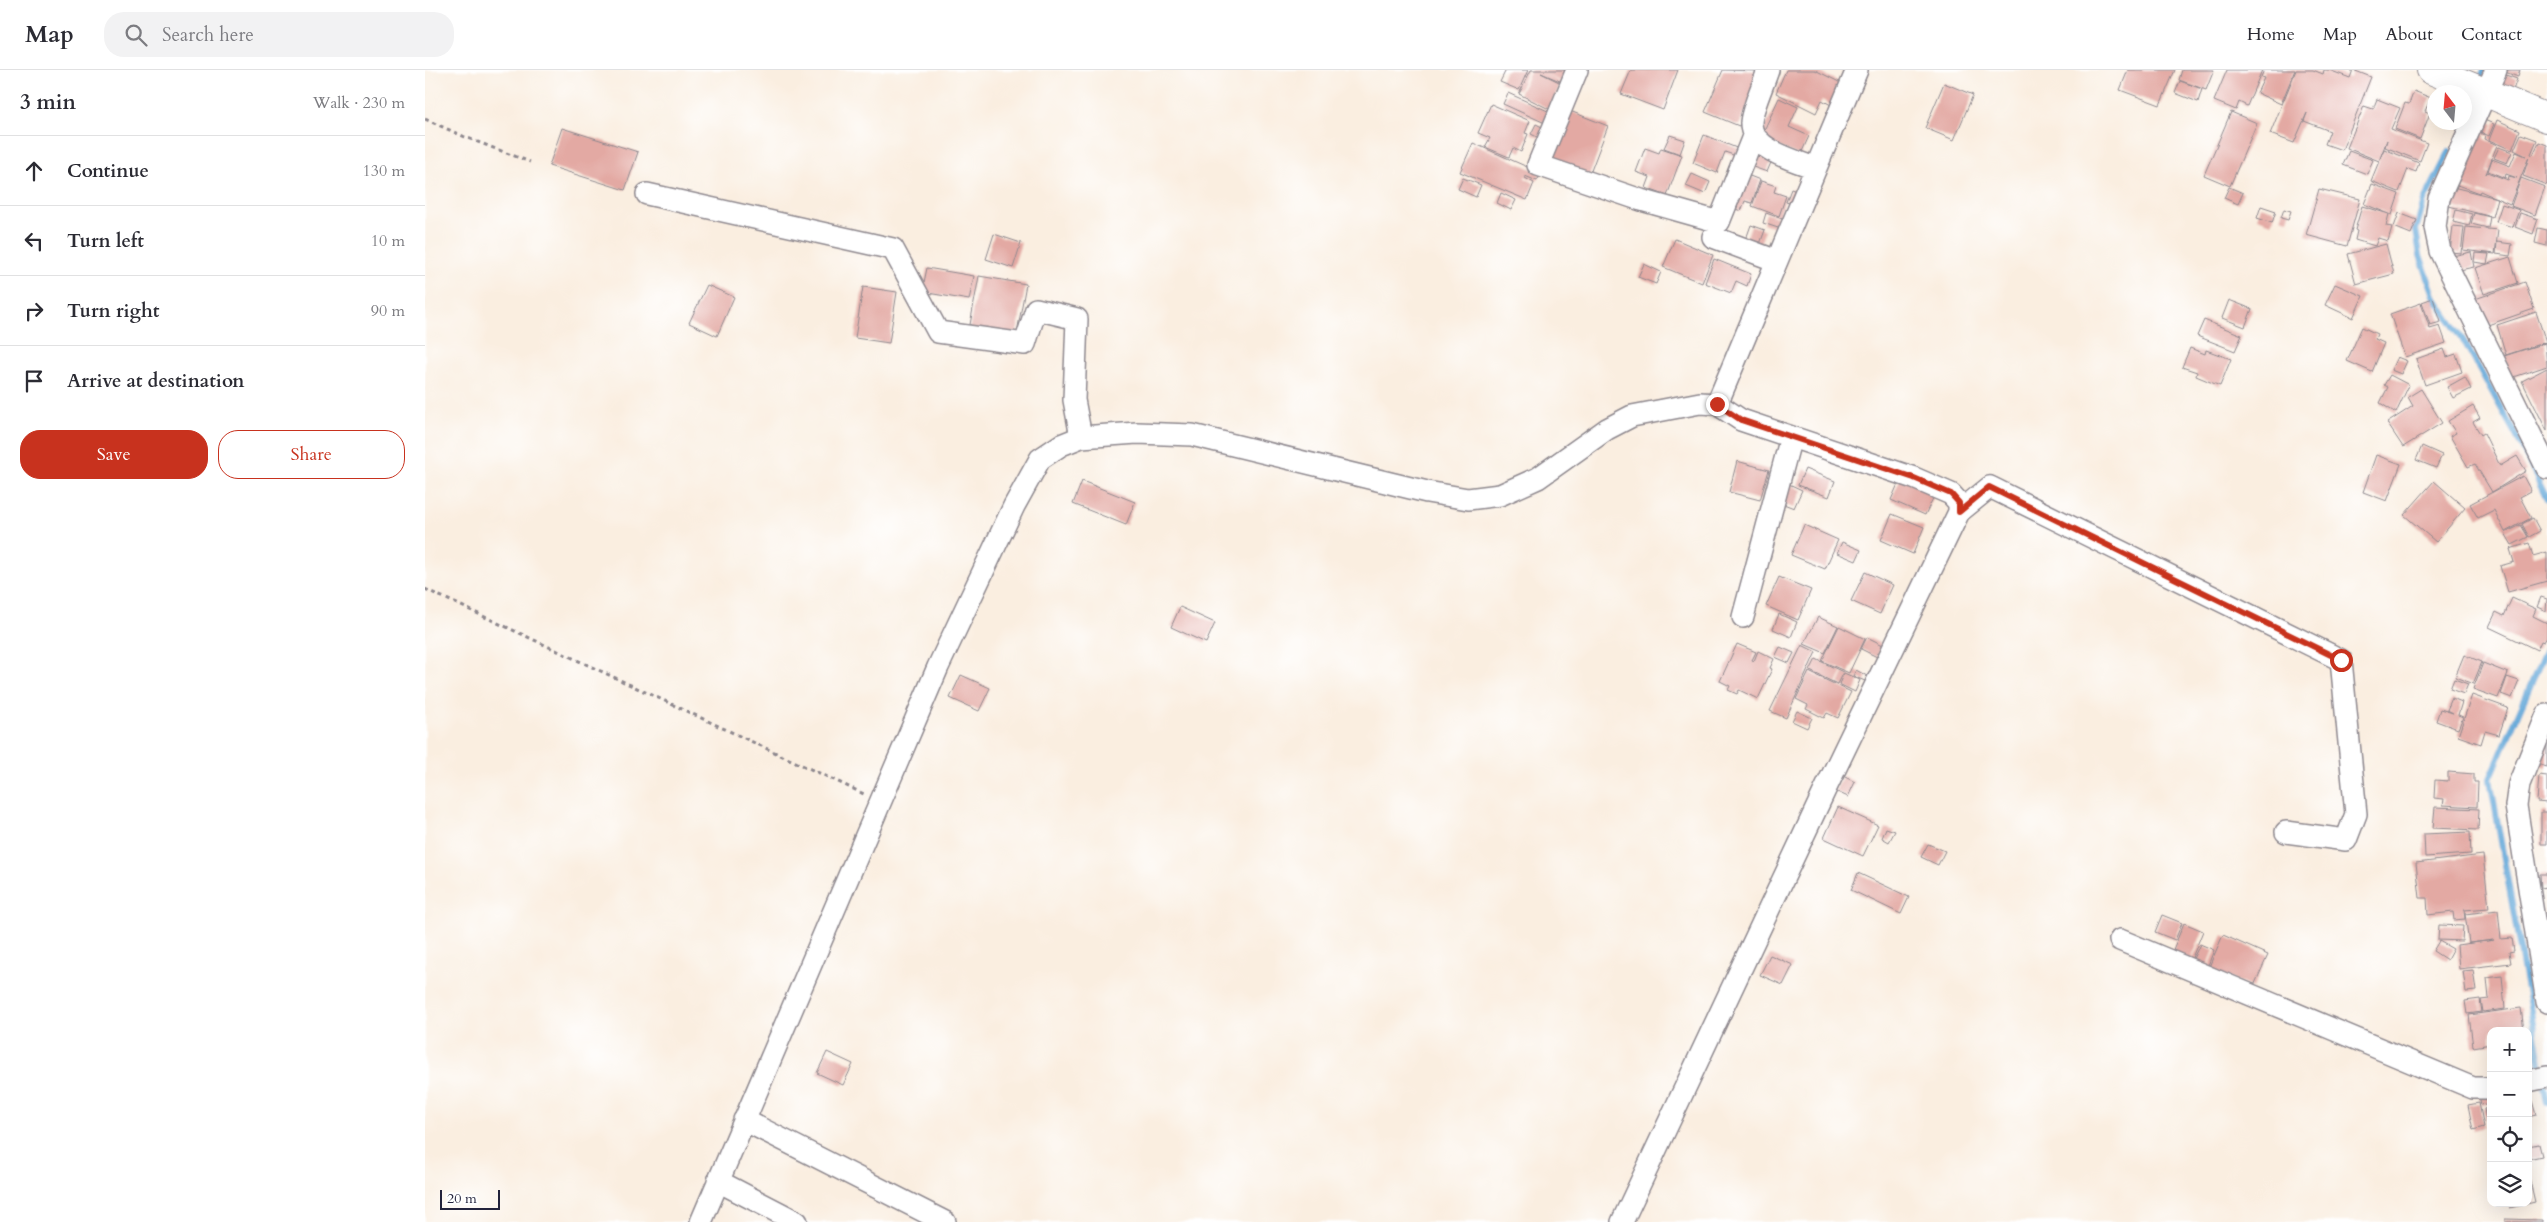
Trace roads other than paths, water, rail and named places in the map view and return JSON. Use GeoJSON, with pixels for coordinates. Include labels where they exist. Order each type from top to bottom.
{"type":"FeatureCollection","features":[{"type":"Feature","properties":{"kind":"main road"},"geometry":{"type":"LineString","coordinates":[[2431,70],[2482,85],[2547,118]]}},
{"type":"Feature","properties":{"kind":"street"},"geometry":{"type":"LineString","coordinates":[[1577,70],[1538,165],[1641,200],[1719,222],[1754,134]]}},
{"type":"Feature","properties":{"kind":"street"},"geometry":{"type":"LineString","coordinates":[[1768,70],[1751,123],[1754,134],[1771,151],[1815,168]]}},
{"type":"Feature","properties":{"kind":"street"},"geometry":{"type":"LineString","coordinates":[[1717,404],[1857,70]]}},
{"type":"Feature","properties":{"kind":"street"},"geometry":{"type":"LineString","coordinates":[[2482,85],[2439,198],[2435,227],[2440,251],[2547,468]]}},
{"type":"Feature","properties":{"kind":"street"},"geometry":{"type":"LineString","coordinates":[[647,194],[893,249],[938,332],[1025,344],[1036,309],[1077,319],[1074,400],[1081,437]]}},
{"type":"Feature","properties":{"kind":"street"},"geometry":{"type":"LineString","coordinates":[[1713,237],[1777,261]]}},
{"type":"Feature","properties":{"kind":"street"},"geometry":{"type":"LineString","coordinates":[[701,1222],[937,667],[1014,506],[1040,459],[1061,445],[1081,437],[1137,433],[1191,435],[1427,492],[1468,499],[1500,495],[1538,478],[1607,429],[1632,416],[1700,403],[1717,404],[1741,420],[1914,478],[1951,494],[1959,503],[1959,512]]}},
{"type":"Feature","properties":{"kind":"street"},"geometry":{"type":"LineString","coordinates":[[1743,617],[1791,437]]}},
{"type":"Feature","properties":{"kind":"street"},"geometry":{"type":"LineString","coordinates":[[1622,1222],[1825,790],[1959,512],[1989,487],[2341,660],[2356,814],[2346,840],[2286,832]]}},
{"type":"Feature","properties":{"kind":"street"},"geometry":{"type":"LineString","coordinates":[[2547,715],[2519,784],[2516,806],[2547,1002]]}},
{"type":"Feature","properties":{"kind":"street"},"geometry":{"type":"LineString","coordinates":[[2120,940],[2473,1088],[2487,1088]]}},
{"type":"Feature","properties":{"kind":"street"},"geometry":{"type":"LineString","coordinates":[[744,1120],[945,1222]]}},
{"type":"Feature","properties":{"kind":"street"},"geometry":{"type":"LineString","coordinates":[[718,1181],[797,1222]]}},
{"type":"Feature","properties":{"kind":"waterway"},"geometry":{"type":"LineString","coordinates":[[2479,83],[2484,70]]}},
{"type":"Feature","properties":{"kind":"waterway"},"geometry":{"type":"LineString","coordinates":[[2449,152],[2424,201],[2416,230],[2420,255],[2435,298],[2465,343],[2518,439],[2547,500]]}},
{"type":"Feature","properties":{"kind":"waterway"},"geometry":{"type":"LineString","coordinates":[[2547,647],[2490,779],[2547,1103]]}}]}
